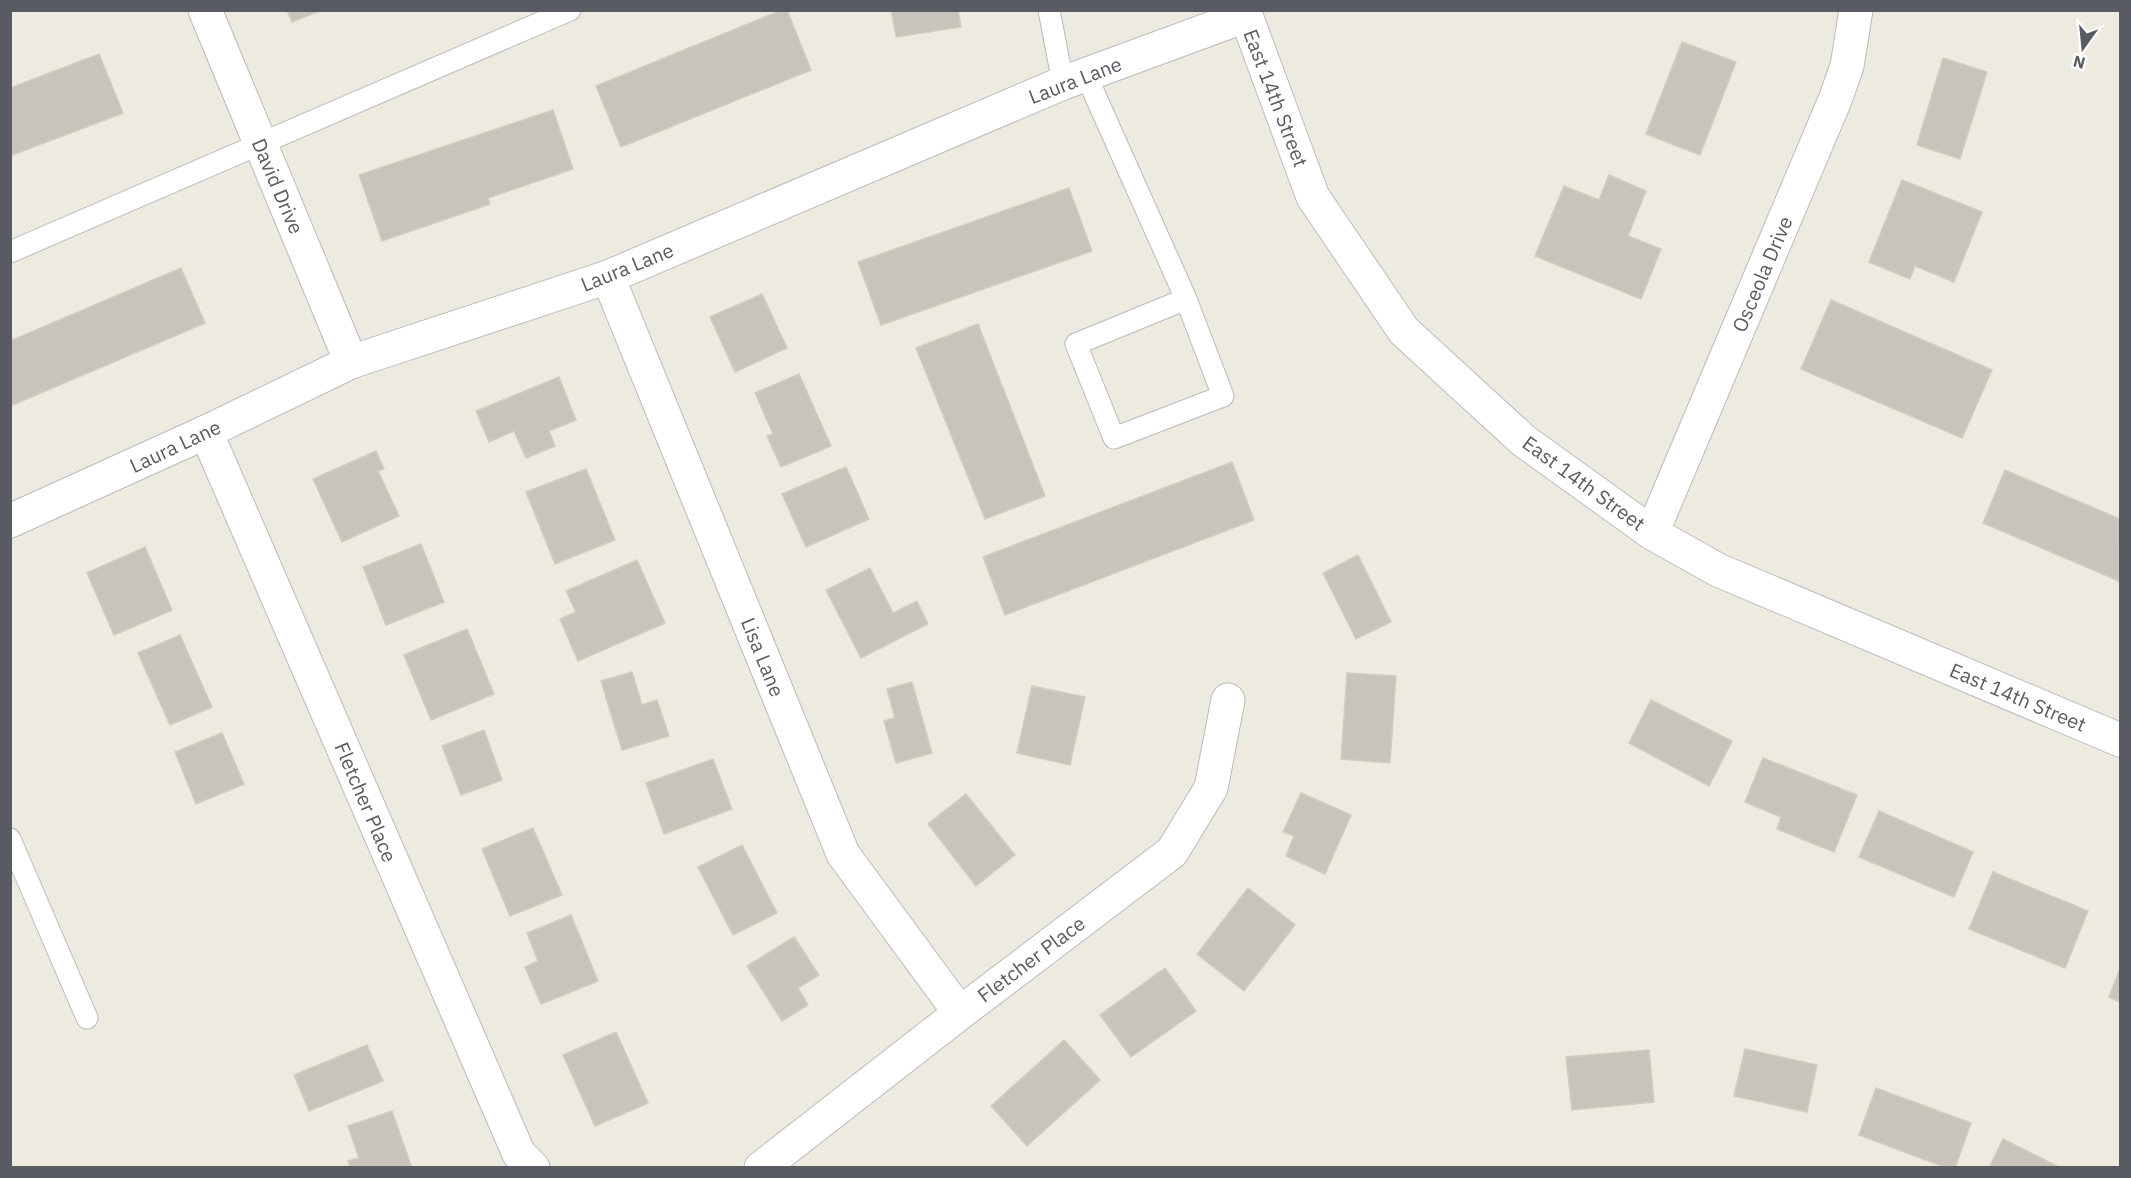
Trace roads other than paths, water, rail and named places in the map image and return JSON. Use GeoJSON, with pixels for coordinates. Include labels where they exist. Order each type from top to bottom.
{"type":"FeatureCollection","features":[{"type":"Feature","properties":{"kind":"street","name":"David Drive"},"geometry":{"type":"LineString","coordinates":[[205,10],[351,362]]}},
{"type":"Feature","properties":{"kind":"street","name":"Osceola Drive"},"geometry":{"type":"LineString","coordinates":[[1652,533],[1835,100],[1847,66],[1856,10]]}},
{"type":"Feature","properties":{"kind":"street","name":"Laura Lane"},"geometry":{"type":"LineString","coordinates":[[10,521],[206,432],[351,362],[608,277],[1075,79],[1244,13]]}},
{"type":"Feature","properties":{"kind":"street","name":"East 14th Street"},"geometry":{"type":"LineString","coordinates":[[1244,13],[1313,197],[1404,331],[1524,441],[1652,533],[1718,570],[2121,740]]}},
{"type":"Feature","properties":{"kind":"street","name":"Lisa Lane"},"geometry":{"type":"LineString","coordinates":[[608,277],[843,854],[960,1013]]}},
{"type":"Feature","properties":{"kind":"street","name":"Fletcher Place"},"geometry":{"type":"LineString","coordinates":[[206,432],[519,1154],[533,1167]]}},
{"type":"Feature","properties":{"kind":"street","name":"Fletcher Place"},"geometry":{"type":"LineString","coordinates":[[761,1167],[1172,852],[1211,788],[1228,700]]}},
{"type":"Feature","properties":{"kind":"lane"},"geometry":{"type":"LineString","coordinates":[[10,252],[570,10]]}},
{"type":"Feature","properties":{"kind":"lane"},"geometry":{"type":"LineString","coordinates":[[1049,10],[1075,79],[1186,299],[1223,396],[1114,438],[1076,344],[1186,299]]}},
{"type":"Feature","properties":{"kind":"lane"},"geometry":{"type":"LineString","coordinates":[[10,839],[87,1018]]}}]}
